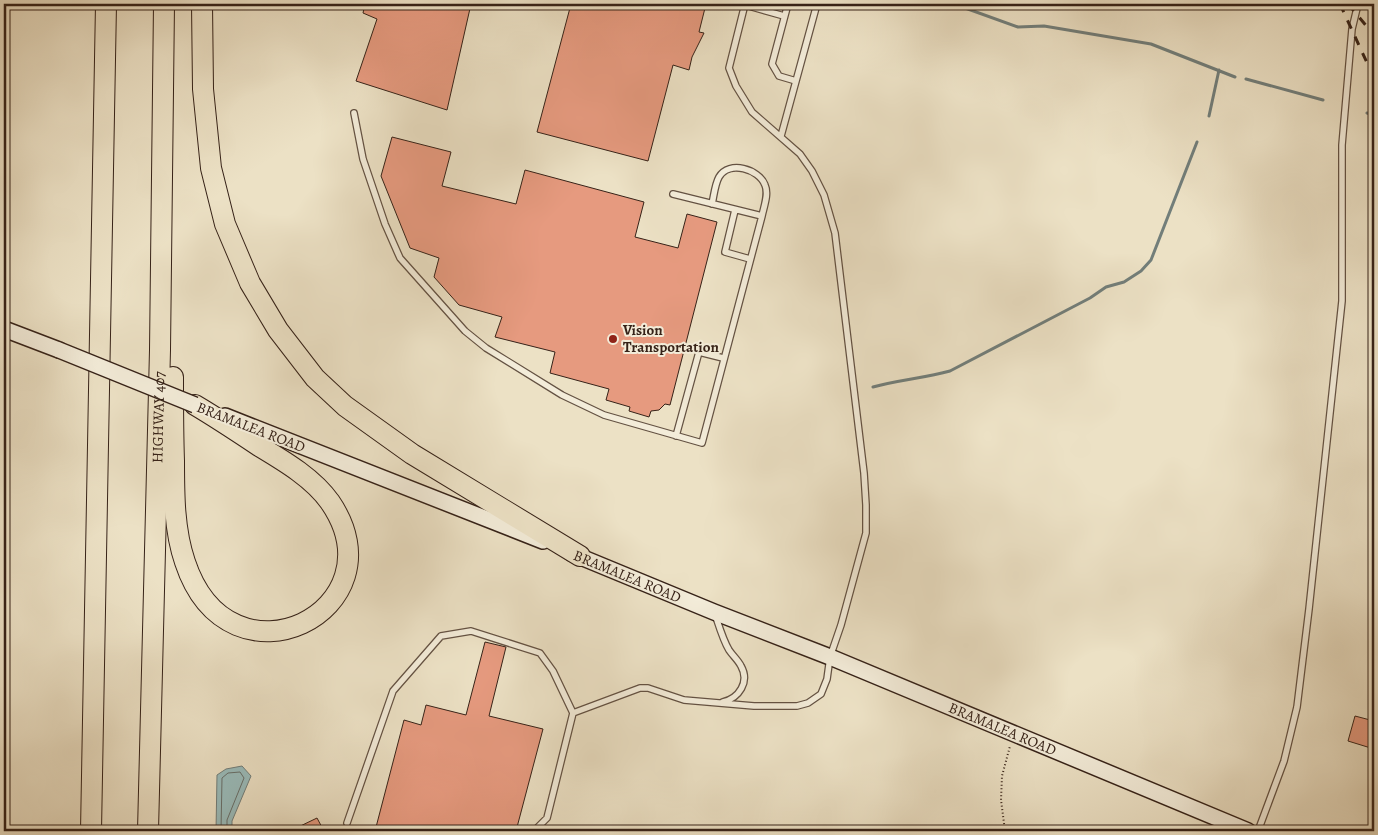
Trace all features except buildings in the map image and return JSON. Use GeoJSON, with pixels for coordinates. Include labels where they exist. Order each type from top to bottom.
{"type":"FeatureCollection","features":[{"type":"Feature","properties":{"kind":"highway"},"geometry":{"type":"LineString","coordinates":[[91,831],[106,4]]}},
{"type":"Feature","properties":{"kind":"highway","name":"HIGHWAY 407"},"geometry":{"type":"LineString","coordinates":[[148,831],[160,350],[164,4]]}},
{"type":"Feature","properties":{"kind":"highway"},"geometry":{"type":"LineString","coordinates":[[202,4],[204,89],[211,168],[225,224],[250,283],[278,330],[314,378],[345,406],[412,454],[580,556]]}},
{"type":"Feature","properties":{"kind":"highway"},"geometry":{"type":"LineString","coordinates":[[160,350],[172,376],[174,487],[178,530],[185,561],[197,587],[210,605],[221,615],[246,628],[273,632],[292,628],[311,620],[324,610],[338,592],[343,580],[347,562],[347,547],[340,520],[330,502],[312,483],[279,458],[195,405]]}},
{"type":"Feature","properties":{"kind":"main road","name":"BRAMALEA ROAD"},"geometry":{"type":"LineString","coordinates":[[4,329],[580,556],[714,612],[830,657],[1248,831]]}},
{"type":"Feature","properties":{"kind":"lane"},"geometry":{"type":"LineString","coordinates":[[573,713],[640,688],[648,688],[684,700],[797,706],[808,703],[821,694],[827,679],[830,657],[841,625],[866,533],[864,481],[836,243],[824,195],[812,171],[800,154],[752,112],[736,86],[730,68],[745,4],[784,16]]}},
{"type":"Feature","properties":{"kind":"lane"},"geometry":{"type":"LineString","coordinates":[[788,4],[772,64],[779,76],[796,82]]}},
{"type":"Feature","properties":{"kind":"lane"},"geometry":{"type":"LineString","coordinates":[[781,136],[816,4]]}},
{"type":"Feature","properties":{"kind":"lane"},"geometry":{"type":"LineString","coordinates":[[1258,831],[1284,762],[1297,707],[1309,609],[1342,301],[1342,145],[1352,29],[1358,4]]}},
{"type":"Feature","properties":{"kind":"lane"},"geometry":{"type":"LineString","coordinates":[[354,113],[363,159],[385,224],[400,258],[465,331],[486,348],[562,395],[604,415],[702,443],[762,216],[766,198],[765,184],[760,176],[747,170],[735,167],[726,169],[720,176],[712,204]]}},
{"type":"Feature","properties":{"kind":"lane"},"geometry":{"type":"LineString","coordinates":[[673,194],[762,216]]}},
{"type":"Feature","properties":{"kind":"lane"},"geometry":{"type":"LineString","coordinates":[[735,210],[724,252],[750,259]]}},
{"type":"Feature","properties":{"kind":"lane"},"geometry":{"type":"LineString","coordinates":[[676,436],[699,352],[723,358]]}},
{"type":"Feature","properties":{"kind":"lane"},"geometry":{"type":"LineString","coordinates":[[714,612],[729,650],[742,667],[744,674],[741,690],[736,696],[730,700],[714,703]]}},
{"type":"Feature","properties":{"kind":"lane"},"geometry":{"type":"LineString","coordinates":[[347,823],[393,691],[441,636],[471,631],[540,654],[553,671],[573,713],[546,818],[534,831]]}},
{"type":"Feature","properties":{"kind":"path"},"geometry":{"type":"LineString","coordinates":[[1005,831],[1001,800],[1002,776],[1013,734]]}},
{"type":"Feature","properties":{"kind":"water"},"geometry":{"type":"Polygon","coordinates":[[[242,766],[251,776],[232,821],[232,831],[216,831],[217,775],[226,769],[242,766]]]}},
{"type":"Feature","properties":{"kind":"waterway"},"geometry":{"type":"LineString","coordinates":[[954,4],[1018,27],[1044,26],[1151,44],[1235,77]]}},
{"type":"Feature","properties":{"kind":"waterway"},"geometry":{"type":"LineString","coordinates":[[1209,116],[1219,70]]}},
{"type":"Feature","properties":{"kind":"waterway"},"geometry":{"type":"LineString","coordinates":[[1246,79],[1323,100]]}},
{"type":"Feature","properties":{"kind":"waterway"},"geometry":{"type":"LineString","coordinates":[[1367,113],[1374,115]]}},
{"type":"Feature","properties":{"kind":"waterway"},"geometry":{"type":"LineString","coordinates":[[873,387],[950,371],[1090,298],[1106,287],[1124,282],[1141,271],[1151,260],[1197,142]]}},
{"type":"Feature","properties":{"kind":"railway"},"geometry":{"type":"LineString","coordinates":[[1340,4],[1374,78]]}},
{"type":"Feature","properties":{"kind":"railway"},"geometry":{"type":"LineString","coordinates":[[1348,4],[1374,35]]}},
{"type":"Feature","properties":{"kind":"place","name":"Vision Transportation"},"geometry":{"type":"Point","coordinates":[613,339]}}]}
